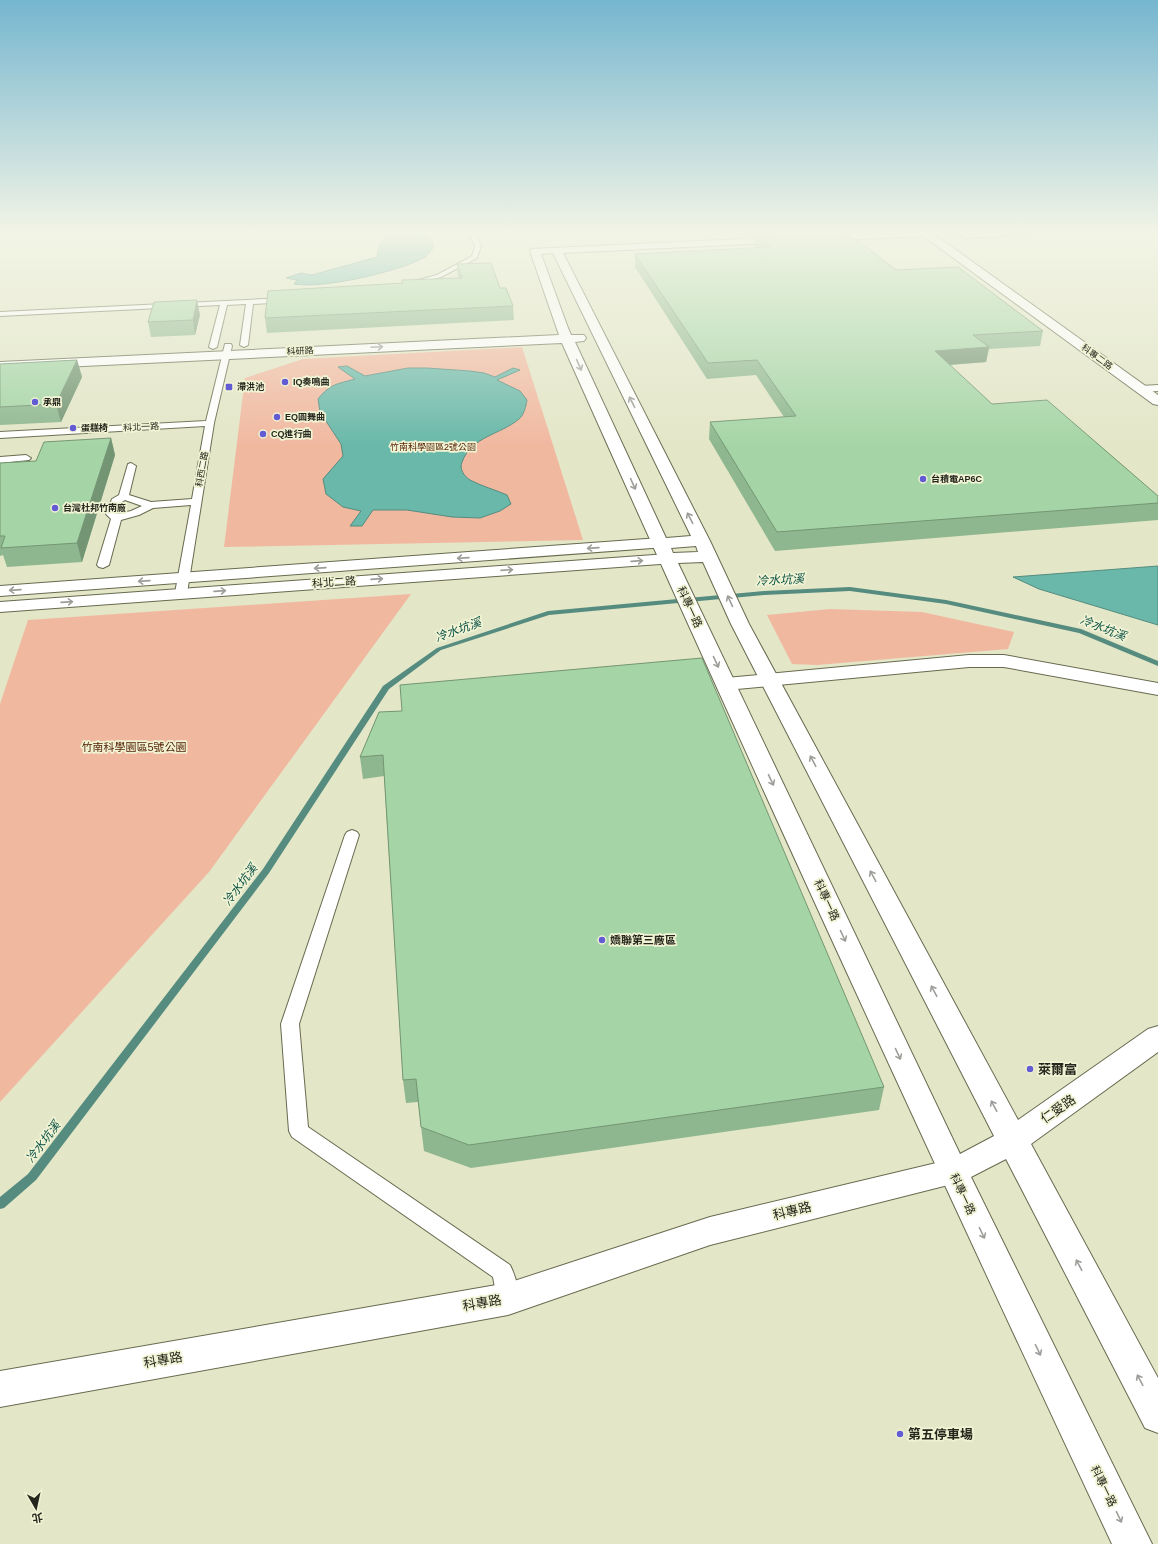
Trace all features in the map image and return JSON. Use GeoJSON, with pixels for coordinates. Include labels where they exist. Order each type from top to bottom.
{"type":"FeatureCollection","features":[{"type":"Feature","properties":{"kind":"street","name":"科專一路"},"geometry":{"type":"LineString","coordinates":[[554,302],[565,333],[660,543],[953,1172],[1132,1544]]}},
{"type":"Feature","properties":{"kind":"street"},"geometry":{"type":"LineString","coordinates":[[583,302],[706,549],[740,624],[1158,1415]]}},
{"type":"Feature","properties":{"kind":"street","name":"科專二路"},"geometry":{"type":"LineString","coordinates":[[1021,302],[1158,401]]}},
{"type":"Feature","properties":{"kind":"street","name":"科研路"},"geometry":{"type":"LineString","coordinates":[[0,359],[213,347],[227,350],[244,345],[597,332]]}},
{"type":"Feature","properties":{"kind":"street","name":"科研路"},"geometry":{"type":"LineString","coordinates":[[0,366],[227,350],[565,333]]}},
{"type":"Feature","properties":{"kind":"street","name":"科北二路"},"geometry":{"type":"LineString","coordinates":[[0,607],[182,586],[660,543],[706,549]]}},
{"type":"Feature","properties":{"kind":"street","name":"科北二路"},"geometry":{"type":"LineString","coordinates":[[0,591],[182,586],[668,559],[706,549]]}},
{"type":"Feature","properties":{"kind":"street"},"geometry":{"type":"LineString","coordinates":[[726,684],[771,681],[969,661],[1004,661],[1158,689]]}},
{"type":"Feature","properties":{"kind":"street","name":"仁愛路"},"geometry":{"type":"LineString","coordinates":[[953,1172],[1012,1141],[1158,1037]]}},
{"type":"Feature","properties":{"kind":"street","name":"科專路"},"geometry":{"type":"LineString","coordinates":[[0,1388],[508,1299],[710,1231],[953,1172]]}},
{"type":"Feature","properties":{"kind":"lane"},"geometry":{"type":"LineString","coordinates":[[0,314],[223,302]]}},
{"type":"Feature","properties":{"kind":"lane"},"geometry":{"type":"LineString","coordinates":[[213,347],[224,302]]}},
{"type":"Feature","properties":{"kind":"lane"},"geometry":{"type":"LineString","coordinates":[[244,345],[250,302]]}},
{"type":"Feature","properties":{"kind":"lane","name":"科西二路"},"geometry":{"type":"LineString","coordinates":[[182,586],[210,423],[227,350]]}},
{"type":"Feature","properties":{"kind":"lane"},"geometry":{"type":"LineString","coordinates":[[1141,389],[1158,388]]}},
{"type":"Feature","properties":{"kind":"lane","name":"科北一路"},"geometry":{"type":"LineString","coordinates":[[0,435],[210,423]]}},
{"type":"Feature","properties":{"kind":"lane"},"geometry":{"type":"LineString","coordinates":[[0,460],[26,458]]}},
{"type":"Feature","properties":{"kind":"lane"},"geometry":{"type":"LineString","coordinates":[[124,497],[131,466]]}},
{"type":"Feature","properties":{"kind":"lane"},"geometry":{"type":"LineString","coordinates":[[116,518],[111,514],[116,501],[124,497],[152,505],[197,502]]}},
{"type":"Feature","properties":{"kind":"lane"},"geometry":{"type":"LineString","coordinates":[[116,518],[135,513],[152,505]]}},
{"type":"Feature","properties":{"kind":"lane"},"geometry":{"type":"LineString","coordinates":[[102,565],[116,518]]}},
{"type":"Feature","properties":{"kind":"lane"},"geometry":{"type":"LineString","coordinates":[[352,835],[290,1024],[300,1131],[503,1272],[508,1299]]}},
{"type":"Feature","properties":{"kind":"green space","name":"竹南科學園區2號公園"},"geometry":{"type":"Polygon","coordinates":[[[522,347],[583,540],[224,547],[245,378],[303,359],[522,347]]]}},
{"type":"Feature","properties":{"kind":"green space","name":"竹南科學園區5號公園"},"geometry":{"type":"Polygon","coordinates":[[[411,594],[209,872],[0,1102],[0,704],[28,620],[411,594]]]}},
{"type":"Feature","properties":{"kind":"green space"},"geometry":{"type":"Polygon","coordinates":[[[830,609],[922,612],[1014,632],[1008,649],[817,665],[792,664],[767,615],[830,609]]]}},
{"type":"Feature","properties":{"kind":"water"},"geometry":{"type":"Polygon","coordinates":[[[347,366],[365,376],[408,368],[470,371],[484,373],[495,377],[513,368],[520,370],[497,380],[520,391],[527,400],[522,415],[512,424],[479,441],[467,453],[461,465],[464,474],[470,480],[507,495],[511,504],[500,511],[480,518],[452,517],[407,510],[373,510],[362,526],[350,526],[361,511],[343,507],[326,494],[323,479],[343,456],[341,444],[320,412],[318,399],[330,387],[355,379],[338,367],[347,366]]]}},
{"type":"Feature","properties":{"kind":"water"},"geometry":{"type":"Polygon","coordinates":[[[1158,566],[1158,625],[1039,589],[1013,577],[1158,566]]]}},
{"type":"Feature","properties":{"kind":"building"},"geometry":{"type":"Polygon","coordinates":[[[154,302],[197,302],[193,320],[148,322],[154,302]]]}},
{"type":"Feature","properties":{"kind":"building"},"geometry":{"type":"Polygon","coordinates":[[[267,302],[511,302],[513,306],[265,318],[267,302]]]}},
{"type":"Feature","properties":{"kind":"building"},"geometry":{"type":"Polygon","coordinates":[[[667,302],[1005,302],[1043,331],[973,335],[989,347],[935,351],[992,404],[1047,400],[1158,496],[1158,503],[777,532],[710,422],[796,416],[757,360],[708,363],[667,302]]]}},
{"type":"Feature","properties":{"kind":"building"},"geometry":{"type":"Polygon","coordinates":[[[77,360],[56,404],[0,407],[0,364],[77,360]]]}},
{"type":"Feature","properties":{"kind":"building","name":"台灣杜邦竹南廠"},"geometry":{"type":"Polygon","coordinates":[[[111,438],[77,543],[1,548],[5,536],[0,536],[0,463],[36,461],[44,442],[111,438]]]}},
{"type":"Feature","properties":{"kind":"building","name":"嬌聯第三廠區"},"geometry":{"type":"Polygon","coordinates":[[[702,658],[884,1087],[469,1145],[421,1127],[416,1079],[403,1080],[383,755],[360,757],[379,712],[402,711],[400,685],[702,658]]]}},
{"type":"Feature","properties":{"kind":"waterway","name":"冷水坑溪"},"geometry":{"type":"LineString","coordinates":[[0,1204],[32,1177],[266,871],[386,688],[439,649],[548,613],[764,593],[850,589],[946,602],[1081,631],[1158,664]]}},
{"type":"Feature","properties":{"kind":"place","name":"IQ奏鳴曲"},"geometry":{"type":"Point","coordinates":[285,382]}},
{"type":"Feature","properties":{"kind":"place","name":"滯洪池"},"geometry":{"type":"Point","coordinates":[229,387]}},
{"type":"Feature","properties":{"kind":"place","name":"承鼎"},"geometry":{"type":"Point","coordinates":[35,402]}},
{"type":"Feature","properties":{"kind":"place","name":"EQ圓舞曲"},"geometry":{"type":"Point","coordinates":[277,417]}},
{"type":"Feature","properties":{"kind":"place","name":"蛋糕椅"},"geometry":{"type":"Point","coordinates":[73,428]}},
{"type":"Feature","properties":{"kind":"place","name":"CQ進行曲"},"geometry":{"type":"Point","coordinates":[263,434]}},
{"type":"Feature","properties":{"kind":"place","name":"台積電AP6C"},"geometry":{"type":"Point","coordinates":[923,479]}},
{"type":"Feature","properties":{"kind":"place","name":"台灣杜邦竹南廠"},"geometry":{"type":"Point","coordinates":[55,508]}},
{"type":"Feature","properties":{"kind":"place","name":"嬌聯第三廠區"},"geometry":{"type":"Point","coordinates":[602,940]}},
{"type":"Feature","properties":{"kind":"place","name":"萊爾富"},"geometry":{"type":"Point","coordinates":[1030,1069]}},
{"type":"Feature","properties":{"kind":"place","name":"第五停車場"},"geometry":{"type":"Point","coordinates":[900,1434]}}]}
